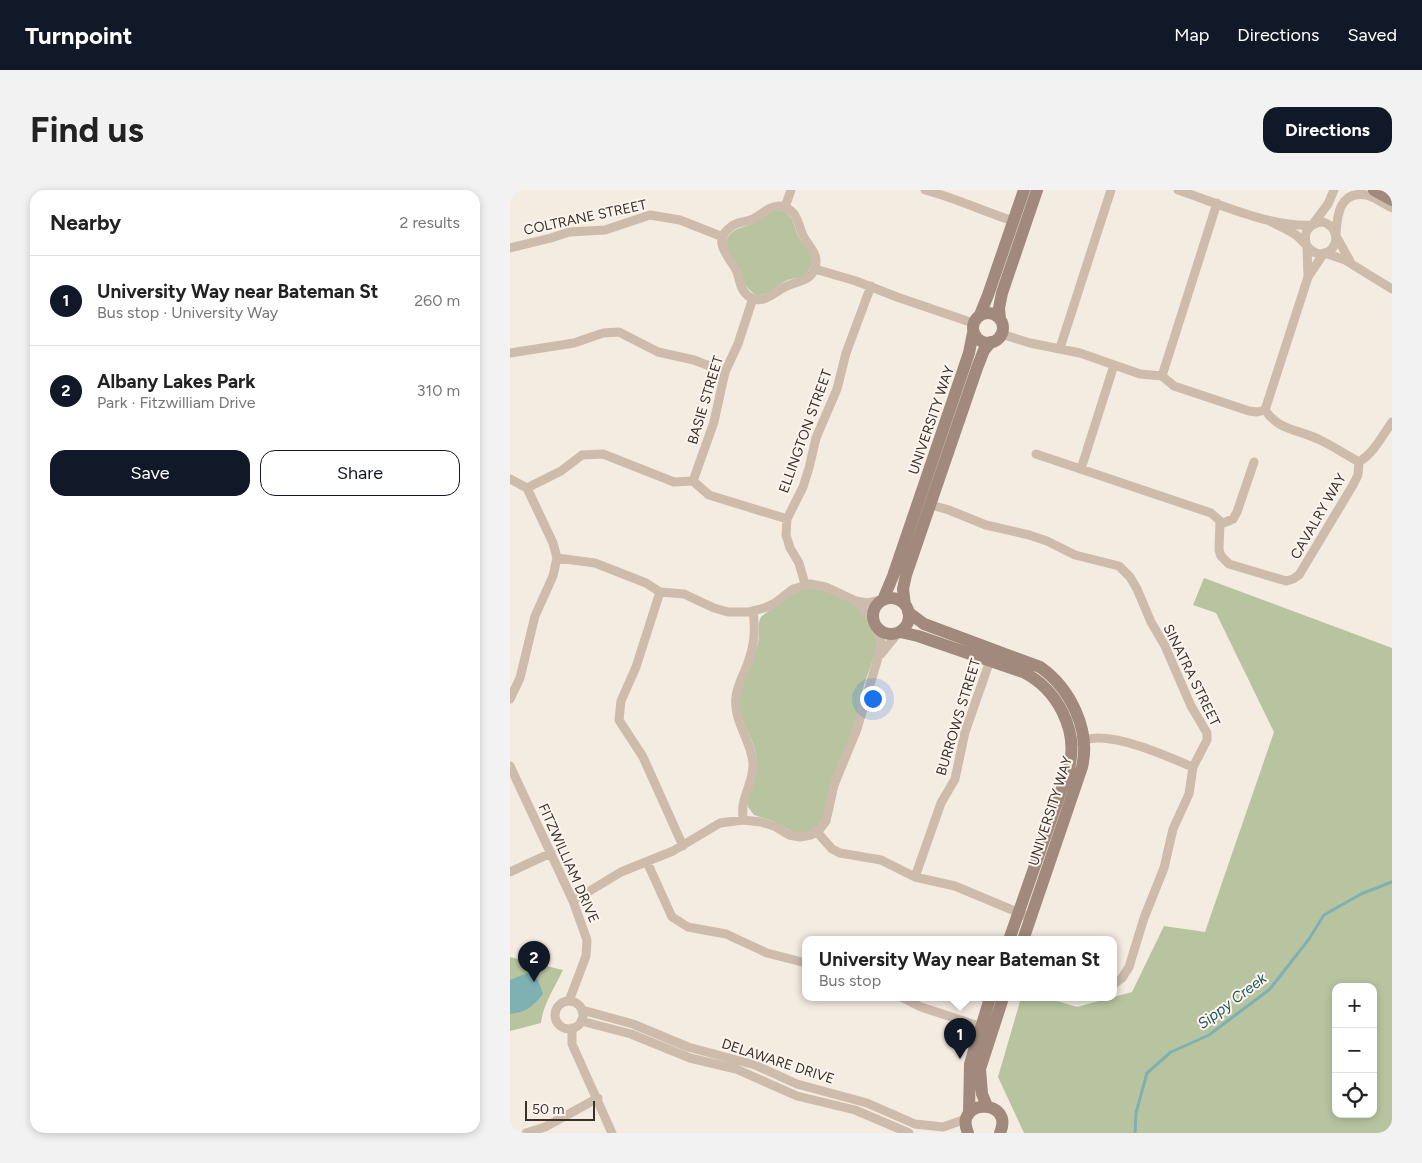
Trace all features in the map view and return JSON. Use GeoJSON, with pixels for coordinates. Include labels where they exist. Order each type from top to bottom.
{"type":"FeatureCollection","features":[{"type":"Feature","properties":{"kind":"street"},"geometry":{"type":"LineString","coordinates":[[785,207],[791,190]]}},
{"type":"Feature","properties":{"kind":"street"},"geometry":{"type":"LineString","coordinates":[[925,190],[944,195],[1019,223]]}},
{"type":"Feature","properties":{"kind":"street","name":"UNIVERSITY WAY"},"geometry":{"type":"LineString","coordinates":[[1000,319],[999,308],[1019,223],[1024,190]]}},
{"type":"Feature","properties":{"kind":"street","name":"UNIVERSITY WAY"},"geometry":{"type":"LineString","coordinates":[[992,655],[924,624],[907,608],[903,591],[925,502],[969,353],[975,323],[985,304],[1019,223],[1037,190]]}},
{"type":"Feature","properties":{"kind":"street"},"geometry":{"type":"LineString","coordinates":[[1060,348],[1111,190]]}},
{"type":"Feature","properties":{"kind":"street"},"geometry":{"type":"LineString","coordinates":[[1178,190],[1268,220],[1302,225],[1319,222],[1326,223],[1333,229],[1352,264]]}},
{"type":"Feature","properties":{"kind":"street"},"geometry":{"type":"LineString","coordinates":[[1308,277],[1305,236],[1307,230],[1328,204],[1334,190]]}},
{"type":"Feature","properties":{"kind":"street"},"geometry":{"type":"LineString","coordinates":[[1374,190],[1392,200]]}},
{"type":"Feature","properties":{"kind":"street"},"geometry":{"type":"LineString","coordinates":[[1388,190],[1392,192]]}},
{"type":"Feature","properties":{"kind":"street"},"geometry":{"type":"LineString","coordinates":[[1265,410],[1308,277],[1324,253],[1334,246],[1339,208],[1344,200],[1351,195],[1365,194],[1392,208]]}},
{"type":"Feature","properties":{"kind":"street"},"geometry":{"type":"LineString","coordinates":[[1162,376],[1217,204]]}},
{"type":"Feature","properties":{"kind":"street"},"geometry":{"type":"LineString","coordinates":[[770,207],[785,207],[796,216],[803,237],[814,253],[815,269],[811,276],[805,280],[786,286],[770,297],[762,300],[753,298],[747,295],[741,288],[735,268],[724,251],[723,237],[733,225],[755,218],[770,207]]}},
{"type":"Feature","properties":{"kind":"street","name":"COLTRANE STREET"},"geometry":{"type":"LineString","coordinates":[[510,248],[569,232],[605,230],[650,215],[680,220],[723,237]]}},
{"type":"Feature","properties":{"kind":"street"},"geometry":{"type":"LineString","coordinates":[[1268,220],[1296,236],[1314,252],[1340,257],[1392,290]]}},
{"type":"Feature","properties":{"kind":"street"},"geometry":{"type":"LineString","coordinates":[[815,269],[871,286],[897,297],[975,323]]}},
{"type":"Feature","properties":{"kind":"street","name":"ELLINGTON STREET"},"geometry":{"type":"LineString","coordinates":[[787,519],[803,487],[816,438],[837,388],[846,353],[871,286]]}},
{"type":"Feature","properties":{"kind":"street","name":"BASIE STREET"},"geometry":{"type":"LineString","coordinates":[[694,481],[714,422],[725,372],[738,344],[753,298]]}},
{"type":"Feature","properties":{"kind":"street"},"geometry":{"type":"LineString","coordinates":[[975,323],[990,313],[1000,319],[1003,326],[996,338]]}},
{"type":"Feature","properties":{"kind":"street"},"geometry":{"type":"LineString","coordinates":[[975,323],[980,341],[996,338],[1060,348],[1140,374],[1162,376],[1174,386],[1249,411],[1265,410]]}},
{"type":"Feature","properties":{"kind":"street"},"geometry":{"type":"LineString","coordinates":[[510,353],[574,343],[603,333],[619,332],[658,352],[694,360],[725,372]]}},
{"type":"Feature","properties":{"kind":"street","name":"UNIVERSITY WAY"},"geometry":{"type":"LineString","coordinates":[[882,600],[925,502],[978,363],[986,348],[996,338]]}},
{"type":"Feature","properties":{"kind":"street"},"geometry":{"type":"LineString","coordinates":[[1080,469],[1114,365]]}},
{"type":"Feature","properties":{"kind":"street"},"geometry":{"type":"LineString","coordinates":[[1265,410],[1278,425],[1320,440],[1359,462]]}},
{"type":"Feature","properties":{"kind":"street","name":"CAVALRY WAY"},"geometry":{"type":"LineString","coordinates":[[1221,524],[1219,550],[1229,564],[1286,581],[1293,580],[1299,575],[1353,485],[1358,475],[1359,462],[1374,449],[1392,422]]}},
{"type":"Feature","properties":{"kind":"street"},"geometry":{"type":"LineString","coordinates":[[527,488],[561,471],[582,456],[603,454],[674,482],[694,481],[710,495],[787,519],[786,535],[790,548],[799,563],[805,584]]}},
{"type":"Feature","properties":{"kind":"street"},"geometry":{"type":"LineString","coordinates":[[1036,454],[1210,513],[1216,516],[1221,524],[1233,519],[1237,512],[1254,462]]}},
{"type":"Feature","properties":{"kind":"street"},"geometry":{"type":"LineString","coordinates":[[510,479],[527,488],[553,543],[557,558],[553,576],[536,616],[520,678],[510,699]]}},
{"type":"Feature","properties":{"kind":"street","name":"SINATRA STREET"},"geometry":{"type":"LineString","coordinates":[[925,502],[986,525],[1047,541],[1075,555],[1119,566],[1130,577],[1137,589],[1151,622],[1165,646],[1191,706],[1207,733],[1207,740],[1193,767],[1189,794],[1173,829],[1164,868],[1144,918],[1130,968],[1117,982]]}},
{"type":"Feature","properties":{"kind":"street"},"geometry":{"type":"LineString","coordinates":[[557,558],[595,563],[646,583],[660,592],[684,594],[724,611],[752,611],[771,605],[793,589],[805,584],[821,585],[856,601],[868,602],[895,598],[907,608],[907,623],[886,646],[877,661]]}},
{"type":"Feature","properties":{"kind":"street"},"geometry":{"type":"LineString","coordinates":[[660,592],[636,666],[621,701],[619,720],[643,757],[683,846]]}},
{"type":"Feature","properties":{"kind":"street"},"geometry":{"type":"LineString","coordinates":[[573,901],[621,872],[683,846],[720,823],[743,820],[765,823],[794,837],[804,837],[817,832],[826,821],[834,785],[857,729],[877,661],[880,642],[874,623],[874,608],[882,600]]}},
{"type":"Feature","properties":{"kind":"street"},"geometry":{"type":"LineString","coordinates":[[856,601],[881,632],[887,634],[899,632]]}},
{"type":"Feature","properties":{"kind":"street"},"geometry":{"type":"LineString","coordinates":[[743,820],[743,803],[752,778],[753,765],[751,750],[738,720],[736,700],[738,687],[754,642],[755,632],[752,611]]}},
{"type":"Feature","properties":{"kind":"street","name":"UNIVERSITY WAY"},"geometry":{"type":"LineString","coordinates":[[899,632],[992,655],[1034,663],[1054,678],[1068,696],[1079,720],[1077,741],[1010,936]]}},
{"type":"Feature","properties":{"kind":"street","name":"BURROWS STREET"},"geometry":{"type":"LineString","coordinates":[[915,877],[941,803],[955,779],[965,732],[992,655]]}},
{"type":"Feature","properties":{"kind":"street"},"geometry":{"type":"LineString","coordinates":[[1077,741],[1098,738],[1112,740],[1147,749],[1193,767]]}},
{"type":"Feature","properties":{"kind":"street","name":"UNIVERSITY WAY"},"geometry":{"type":"LineString","coordinates":[[1024,936],[1082,767],[1084,758],[1077,741]]}},
{"type":"Feature","properties":{"kind":"street","name":"FITZWILLIAM DRIVE"},"geometry":{"type":"LineString","coordinates":[[510,766],[573,901],[587,940],[586,956],[568,1001]]}},
{"type":"Feature","properties":{"kind":"street"},"geometry":{"type":"LineString","coordinates":[[817,832],[832,849],[840,853],[881,860],[915,877],[956,886],[1031,917]]}},
{"type":"Feature","properties":{"kind":"street"},"geometry":{"type":"LineString","coordinates":[[510,872],[551,853]]}},
{"type":"Feature","properties":{"kind":"street"},"geometry":{"type":"LineString","coordinates":[[648,862],[672,917],[688,926],[726,934],[767,953],[802,963]]}},
{"type":"Feature","properties":{"kind":"street"},"geometry":{"type":"LineString","coordinates":[[568,1001],[575,1002],[582,1010],[581,1021],[572,1028],[565,1028],[559,1025],[555,1016],[557,1007],[561,1003],[568,1001]]}},
{"type":"Feature","properties":{"kind":"street"},"geometry":{"type":"LineString","coordinates":[[909,1001],[921,1007],[986,1029]]}},
{"type":"Feature","properties":{"kind":"street"},"geometry":{"type":"LineString","coordinates":[[987,1106],[981,1088],[980,1069],[990,1001]]}},
{"type":"Feature","properties":{"kind":"street"},"geometry":{"type":"LineString","coordinates":[[968,1133],[966,1124],[970,1064],[1001,1001]]}},
{"type":"Feature","properties":{"kind":"street","name":"DELAWARE DRIVE"},"geometry":{"type":"LineString","coordinates":[[582,1010],[633,1024],[688,1047],[755,1065],[797,1084],[867,1103],[915,1124],[943,1127],[957,1123],[968,1116]]}},
{"type":"Feature","properties":{"kind":"street","name":"DELAWARE DRIVE"},"geometry":{"type":"LineString","coordinates":[[581,1021],[631,1034],[690,1058],[736,1069],[797,1096],[854,1110],[909,1133]]}},
{"type":"Feature","properties":{"kind":"street"},"geometry":{"type":"LineString","coordinates":[[572,1028],[572,1044],[598,1098],[612,1133]]}},
{"type":"Feature","properties":{"kind":"street"},"geometry":{"type":"LineString","coordinates":[[526,1133],[545,1127],[598,1098]]}},
{"type":"Feature","properties":{"kind":"street"},"geometry":{"type":"LineString","coordinates":[[968,1116],[977,1108],[987,1106],[992,1108],[1000,1115],[1002,1125],[1000,1133]]}},
{"type":"Feature","properties":{"kind":"green space"},"geometry":{"type":"Polygon","coordinates":[[[776,210],[785,212],[791,217],[798,236],[810,253],[812,264],[806,274],[784,282],[766,294],[758,295],[753,293],[742,280],[733,263],[726,241],[735,230],[751,224],[776,210]]]}},
{"type":"Feature","properties":{"kind":"green space"},"geometry":{"type":"Polygon","coordinates":[[[1204,578],[1392,648],[1392,1133],[1024,1133],[998,1077],[1020,1001],[1057,1001],[1077,1007],[1099,1001],[1117,1001],[1117,996],[1132,992],[1164,926],[1205,932],[1274,732],[1216,613],[1193,605],[1204,578]]]}},
{"type":"Feature","properties":{"kind":"green space"},"geometry":{"type":"Polygon","coordinates":[[[809,588],[829,592],[852,603],[866,617],[869,626],[876,636],[877,648],[864,685],[850,738],[832,779],[823,818],[811,831],[800,833],[793,832],[773,821],[754,815],[748,807],[757,763],[755,749],[740,709],[740,701],[743,684],[758,643],[761,617],[798,591],[809,588]]]}},
{"type":"Feature","properties":{"kind":"green space"},"geometry":{"type":"Polygon","coordinates":[[[510,957],[563,970],[547,1002],[541,1023],[510,1031],[510,957]]]}},
{"type":"Feature","properties":{"kind":"water"},"geometry":{"type":"Polygon","coordinates":[[[527,973],[538,980],[543,994],[529,1008],[510,1014],[510,980],[527,973]]]}},
{"type":"Feature","properties":{"kind":"waterway","name":"Sippy Creek"},"geometry":{"type":"LineString","coordinates":[[1135,1133],[1136,1113],[1147,1073],[1171,1052],[1209,1035],[1270,989],[1309,939],[1324,915],[1361,894],[1392,882]]}},
{"type":"Feature","properties":{"kind":"place","name":"Albany Lakes Park"},"geometry":{"type":"Point","coordinates":[534,982]}},
{"type":"Feature","properties":{"kind":"place","name":"University Way near Bateman St"},"geometry":{"type":"Point","coordinates":[960,1059]}}]}
